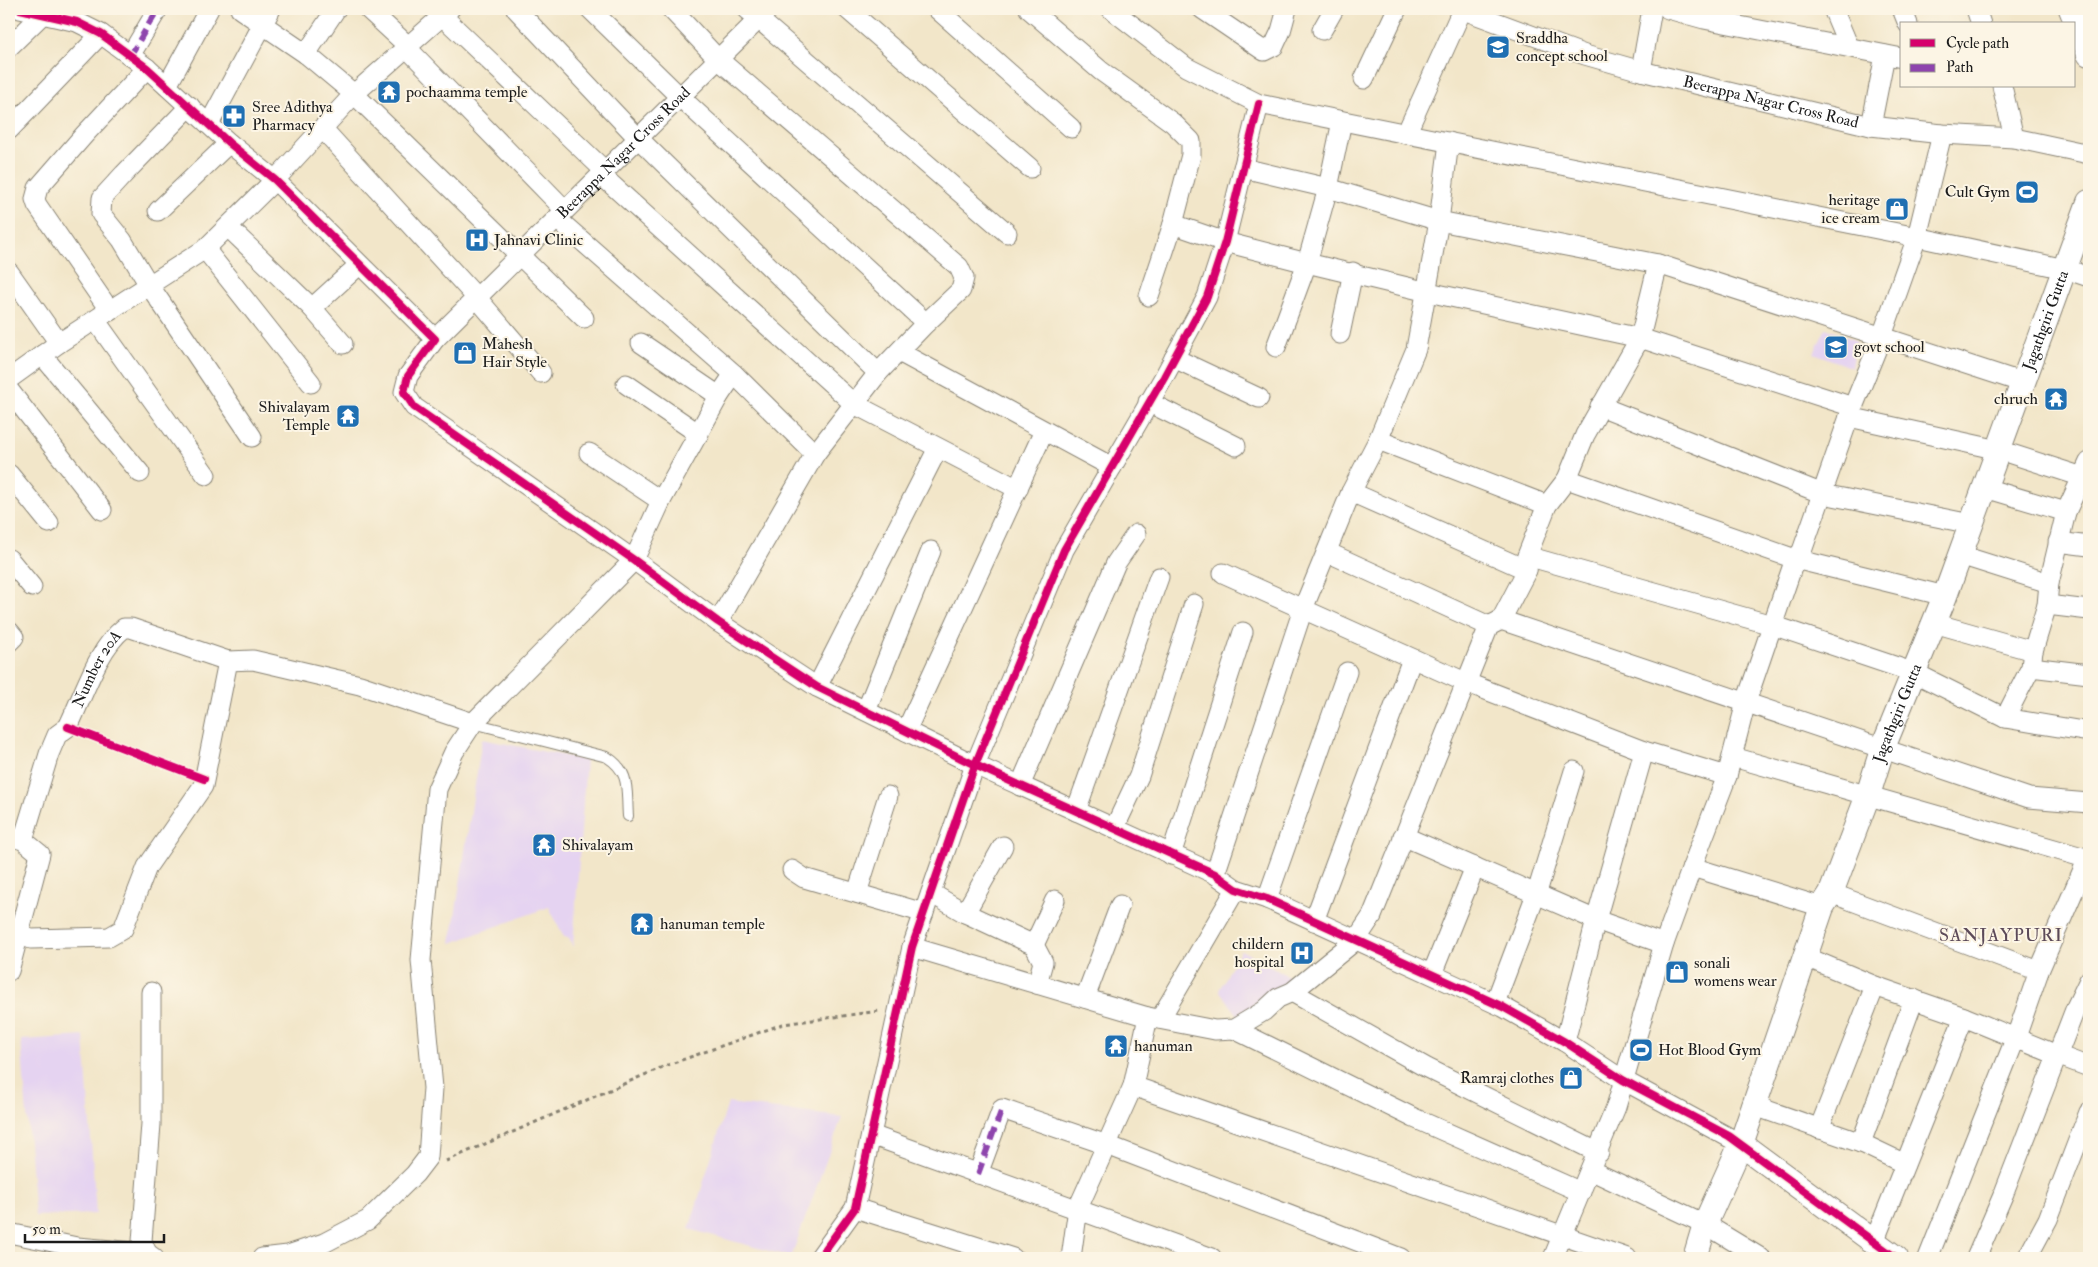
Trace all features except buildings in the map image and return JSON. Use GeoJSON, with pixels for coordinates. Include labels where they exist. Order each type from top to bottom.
{"type":"FeatureCollection","features":[{"type":"Feature","properties":{"kind":"street"},"geometry":{"type":"LineString","coordinates":[[130,56],[158,9]]}},
{"type":"Feature","properties":{"kind":"street"},"geometry":{"type":"LineString","coordinates":[[167,86],[209,9]]}},
{"type":"Feature","properties":{"kind":"street"},"geometry":{"type":"LineString","coordinates":[[240,9],[266,17],[306,54],[354,94],[584,318]]}},
{"type":"Feature","properties":{"kind":"street"},"geometry":{"type":"LineString","coordinates":[[306,54],[336,9]]}},
{"type":"Feature","properties":{"kind":"street"},"geometry":{"type":"LineString","coordinates":[[368,9],[407,46],[561,214],[734,374],[815,454]]}},
{"type":"Feature","properties":{"kind":"street"},"geometry":{"type":"LineString","coordinates":[[516,9],[638,138],[878,373]]}},
{"type":"Feature","properties":{"kind":"street"},"geometry":{"type":"LineString","coordinates":[[590,9],[680,97],[926,323]]}},
{"type":"Feature","properties":{"kind":"street"},"geometry":{"type":"LineString","coordinates":[[671,9],[718,59],[959,267],[964,278],[961,290],[878,373],[815,454],[718,622]]}},
{"type":"Feature","properties":{"kind":"street"},"geometry":{"type":"LineString","coordinates":[[847,9],[1030,168]]}},
{"type":"Feature","properties":{"kind":"street"},"geometry":{"type":"LineString","coordinates":[[937,9],[1071,128]]}},
{"type":"Feature","properties":{"kind":"street"},"geometry":{"type":"LineString","coordinates":[[1029,9],[1101,72],[1185,132],[1191,141],[1191,155],[1173,224],[1149,296]]}},
{"type":"Feature","properties":{"kind":"street"},"geometry":{"type":"LineString","coordinates":[[1111,9],[1186,67],[1259,104],[1917,237],[2065,269],[2089,277]]}},
{"type":"Feature","properties":{"kind":"street"},"geometry":{"type":"LineString","coordinates":[[1202,9],[1264,51],[1274,46],[1281,31],[1287,9]]}},
{"type":"Feature","properties":{"kind":"street"},"geometry":{"type":"LineString","coordinates":[[1322,30],[1334,9]]}},
{"type":"Feature","properties":{"kind":"street"},"geometry":{"type":"LineString","coordinates":[[1364,79],[1397,9]]}},
{"type":"Feature","properties":{"kind":"street"},"geometry":{"type":"LineString","coordinates":[[1406,134],[1462,9]]}},
{"type":"Feature","properties":{"kind":"street","name":"Beerappa Nagar Cross Road"},"geometry":{"type":"LineString","coordinates":[[1462,9],[1585,54],[1641,71],[1871,126],[1942,134],[2014,138],[2089,154]]}},
{"type":"Feature","properties":{"kind":"street"},"geometry":{"type":"LineString","coordinates":[[1641,71],[1652,9]]}},
{"type":"Feature","properties":{"kind":"street"},"geometry":{"type":"LineString","coordinates":[[1668,9],[1706,14],[1849,48],[1893,56],[1871,126]]}},
{"type":"Feature","properties":{"kind":"street"},"geometry":{"type":"LineString","coordinates":[[1833,9],[1849,48]]}},
{"type":"Feature","properties":{"kind":"street"},"geometry":{"type":"LineString","coordinates":[[1902,9],[1907,22]]}},
{"type":"Feature","properties":{"kind":"street"},"geometry":{"type":"LineString","coordinates":[[1976,9],[1981,22]]}},
{"type":"Feature","properties":{"kind":"street"},"geometry":{"type":"LineString","coordinates":[[2071,9],[2089,54]]}},
{"type":"Feature","properties":{"kind":"street"},"geometry":{"type":"LineString","coordinates":[[9,46],[34,11],[82,16],[101,34],[147,68],[229,143],[275,180],[435,339]]}},
{"type":"Feature","properties":{"kind":"street"},"geometry":{"type":"LineString","coordinates":[[102,510],[10,378],[205,248],[275,180],[354,94],[442,11],[603,173],[854,404],[1018,489]]}},
{"type":"Feature","properties":{"kind":"street"},"geometry":{"type":"LineString","coordinates":[[758,12],[1007,233]]}},
{"type":"Feature","properties":{"kind":"street","name":"Beerappa Nagar Cross Road"},"geometry":{"type":"LineString","coordinates":[[758,12],[718,59],[435,339],[408,376],[404,392],[414,407],[634,560],[718,622],[817,687],[975,765],[1215,874],[1236,889],[1267,899],[1495,1003],[1565,1042],[1623,1080],[1740,1144]]}},
{"type":"Feature","properties":{"kind":"street"},"geometry":{"type":"LineString","coordinates":[[209,124],[266,17]]}},
{"type":"Feature","properties":{"kind":"street"},"geometry":{"type":"LineString","coordinates":[[9,130],[101,34]]}},
{"type":"Feature","properties":{"kind":"street"},"geometry":{"type":"LineString","coordinates":[[147,68],[84,134],[38,188],[35,199],[103,316],[206,475]]}},
{"type":"Feature","properties":{"kind":"street"},"geometry":{"type":"LineString","coordinates":[[2002,88],[2014,138]]}},
{"type":"Feature","properties":{"kind":"street"},"geometry":{"type":"LineString","coordinates":[[822,1258],[855,1208],[912,947],[975,765],[1064,550],[1207,297],[1226,242],[1259,104]]}},
{"type":"Feature","properties":{"kind":"street"},"geometry":{"type":"LineString","coordinates":[[190,106],[102,198],[101,214],[122,240],[149,285],[252,437]]}},
{"type":"Feature","properties":{"kind":"street"},"geometry":{"type":"LineString","coordinates":[[1276,346],[1307,263],[1328,188],[1342,121]]}},
{"type":"Feature","properties":{"kind":"street"},"geometry":{"type":"LineString","coordinates":[[322,128],[477,298],[541,373]]}},
{"type":"Feature","properties":{"kind":"street"},"geometry":{"type":"LineString","coordinates":[[1553,1258],[1616,1107],[1664,944],[1727,776],[1746,702],[1772,624],[1795,559],[1802,551],[1851,412],[1882,336],[1917,237],[1942,134]]}},
{"type":"Feature","properties":{"kind":"street"},"geometry":{"type":"LineString","coordinates":[[1215,874],[1303,609],[1352,492],[1378,440],[1416,348],[1428,292],[1439,221],[1448,142]]}},
{"type":"Feature","properties":{"kind":"street"},"geometry":{"type":"LineString","coordinates":[[158,211],[229,143]]}},
{"type":"Feature","properties":{"kind":"street"},"geometry":{"type":"LineString","coordinates":[[1244,168],[1328,188],[1439,221],[1658,264],[2024,383]]}},
{"type":"Feature","properties":{"kind":"street","name":"Jagathgiri Gutta"},"geometry":{"type":"LineString","coordinates":[[1695,1258],[1705,1224],[1740,1144],[1752,1105],[1826,900],[1868,795],[1882,750],[1945,596],[2089,202]]}},
{"type":"Feature","properties":{"kind":"street"},"geometry":{"type":"LineString","coordinates":[[1173,224],[1226,242],[1307,263],[1353,272],[1428,292],[1640,338],[1851,412],[2087,473],[2066,512],[2049,583],[2047,605],[2032,659],[2005,718]]}},
{"type":"Feature","properties":{"kind":"street"},"geometry":{"type":"LineString","coordinates":[[228,227],[312,308],[343,344]]}},
{"type":"Feature","properties":{"kind":"street"},"geometry":{"type":"LineString","coordinates":[[205,248],[311,383]]}},
{"type":"Feature","properties":{"kind":"street"},"geometry":{"type":"LineString","coordinates":[[912,947],[1154,1018],[1215,1030],[1234,1029],[1264,1012],[1278,998],[1292,992],[1356,940],[1372,916],[1465,682],[1527,563],[1547,505],[1567,479],[1585,435],[1600,406],[1640,338],[1658,264]]}},
{"type":"Feature","properties":{"kind":"street"},"geometry":{"type":"LineString","coordinates":[[312,308],[359,265]]}},
{"type":"Feature","properties":{"kind":"street"},"geometry":{"type":"LineString","coordinates":[[9,272],[60,343]]}},
{"type":"Feature","properties":{"kind":"street"},"geometry":{"type":"LineString","coordinates":[[1340,334],[1353,272]]}},
{"type":"Feature","properties":{"kind":"street"},"geometry":{"type":"LineString","coordinates":[[641,342],[720,396]]}},
{"type":"Feature","properties":{"kind":"street"},"geometry":{"type":"LineString","coordinates":[[900,352],[1112,467]]}},
{"type":"Feature","properties":{"kind":"street"},"geometry":{"type":"LineString","coordinates":[[42,356],[140,473]]}},
{"type":"Feature","properties":{"kind":"street"},"geometry":{"type":"LineString","coordinates":[[1174,358],[1259,398]]}},
{"type":"Feature","properties":{"kind":"street"},"geometry":{"type":"LineString","coordinates":[[262,1258],[297,1252],[324,1242],[368,1220],[415,1174],[428,1157],[428,1130],[433,1088],[421,960],[437,789],[454,752],[473,723],[634,560],[661,501],[734,374]]}},
{"type":"Feature","properties":{"kind":"street"},"geometry":{"type":"LineString","coordinates":[[626,384],[699,434]]}},
{"type":"Feature","properties":{"kind":"street"},"geometry":{"type":"LineString","coordinates":[[1148,402],[1236,446]]}},
{"type":"Feature","properties":{"kind":"street"},"geometry":{"type":"LineString","coordinates":[[1600,406],[1823,494],[1971,524]]}},
{"type":"Feature","properties":{"kind":"street"},"geometry":{"type":"LineString","coordinates":[[906,731],[1044,431]]}},
{"type":"Feature","properties":{"kind":"street"},"geometry":{"type":"LineString","coordinates":[[1378,440],[1547,505]]}},
{"type":"Feature","properties":{"kind":"street"},"geometry":{"type":"LineString","coordinates":[[817,687],[938,448]]}},
{"type":"Feature","properties":{"kind":"street"},"geometry":{"type":"LineString","coordinates":[[589,453],[661,501]]}},
{"type":"Feature","properties":{"kind":"street"},"geometry":{"type":"LineString","coordinates":[[9,474],[49,523]]}},
{"type":"Feature","properties":{"kind":"street"},"geometry":{"type":"LineString","coordinates":[[1567,479],[1795,559],[1945,596]]}},
{"type":"Feature","properties":{"kind":"street"},"geometry":{"type":"LineString","coordinates":[[1985,488],[2066,512]]}},
{"type":"Feature","properties":{"kind":"street"},"geometry":{"type":"LineString","coordinates":[[1352,492],[1527,563],[1772,624],[1915,673],[2005,718],[2089,732]]}},
{"type":"Feature","properties":{"kind":"street"},"geometry":{"type":"LineString","coordinates":[[1020,786],[1116,563],[1136,534]]}},
{"type":"Feature","properties":{"kind":"street"},"geometry":{"type":"LineString","coordinates":[[2058,542],[2089,546]]}},
{"type":"Feature","properties":{"kind":"street"},"geometry":{"type":"LineString","coordinates":[[866,711],[931,551]]}},
{"type":"Feature","properties":{"kind":"street"},"geometry":{"type":"LineString","coordinates":[[1327,552],[1495,623],[1746,702],[1882,750],[2029,798],[2089,803]]}},
{"type":"Feature","properties":{"kind":"street"},"geometry":{"type":"LineString","coordinates":[[1960,555],[2049,583]]}},
{"type":"Feature","properties":{"kind":"street"},"geometry":{"type":"LineString","coordinates":[[9,559],[32,587]]}},
{"type":"Feature","properties":{"kind":"street"},"geometry":{"type":"LineString","coordinates":[[1223,573],[1412,660],[1465,682],[1644,751],[1727,776]]}},
{"type":"Feature","properties":{"kind":"street"},"geometry":{"type":"LineString","coordinates":[[1076,811],[1159,577]]}},
{"type":"Feature","properties":{"kind":"street"},"geometry":{"type":"LineString","coordinates":[[1114,829],[1139,776],[1194,604]]}},
{"type":"Feature","properties":{"kind":"street"},"geometry":{"type":"LineString","coordinates":[[2047,605],[2089,610]]}},
{"type":"Feature","properties":{"kind":"street"},"geometry":{"type":"LineString","coordinates":[[1934,623],[2032,659],[2089,674]]}},
{"type":"Feature","properties":{"kind":"street","name":"Number 20A"},"geometry":{"type":"LineString","coordinates":[[16,838],[57,735],[68,727],[106,649],[124,628],[131,628],[228,662]]}},
{"type":"Feature","properties":{"kind":"street"},"geometry":{"type":"LineString","coordinates":[[9,630],[14,637],[9,642]]}},
{"type":"Feature","properties":{"kind":"street"},"geometry":{"type":"LineString","coordinates":[[1171,855],[1243,632]]}},
{"type":"Feature","properties":{"kind":"street"},"geometry":{"type":"LineString","coordinates":[[13,933],[31,939],[109,937],[123,929],[147,867],[203,786],[228,662],[253,660],[360,685],[473,723]]}},
{"type":"Feature","properties":{"kind":"street"},"geometry":{"type":"LineString","coordinates":[[1314,920],[1412,660]]}},
{"type":"Feature","properties":{"kind":"street"},"geometry":{"type":"LineString","coordinates":[[1267,899],[1347,672]]}},
{"type":"Feature","properties":{"kind":"street"},"geometry":{"type":"LineString","coordinates":[[1565,1042],[1596,920],[1644,751]]}},
{"type":"Feature","properties":{"kind":"street"},"geometry":{"type":"LineString","coordinates":[[1733,757],[2088,858],[2039,971],[2016,1037],[1928,1258]]}},
{"type":"Feature","properties":{"kind":"street"},"geometry":{"type":"LineString","coordinates":[[1495,1003],[1535,895],[1574,771]]}},
{"type":"Feature","properties":{"kind":"street"},"geometry":{"type":"LineString","coordinates":[[857,894],[888,796]]}},
{"type":"Feature","properties":{"kind":"street"},"geometry":{"type":"LineString","coordinates":[[1403,836],[1535,895],[1596,920],[1664,944]]}},
{"type":"Feature","properties":{"kind":"street"},"geometry":{"type":"LineString","coordinates":[[9,971],[13,933],[40,854],[16,838]]}},
{"type":"Feature","properties":{"kind":"street"},"geometry":{"type":"LineString","coordinates":[[965,913],[1003,846]]}},
{"type":"Feature","properties":{"kind":"street"},"geometry":{"type":"LineString","coordinates":[[1432,974],[1475,867]]}},
{"type":"Feature","properties":{"kind":"street"},"geometry":{"type":"LineString","coordinates":[[1692,867],[1826,900],[2039,971]]}},
{"type":"Feature","properties":{"kind":"street"},"geometry":{"type":"LineString","coordinates":[[792,870],[804,878],[924,913]]}},
{"type":"Feature","properties":{"kind":"street"},"geometry":{"type":"LineString","coordinates":[[1071,1258],[1078,1208],[1133,1086],[1154,1018],[1236,889]]}},
{"type":"Feature","properties":{"kind":"street"},"geometry":{"type":"LineString","coordinates":[[930,893],[965,913],[1034,945],[1042,962],[1037,984]]}},
{"type":"Feature","properties":{"kind":"street"},"geometry":{"type":"LineString","coordinates":[[1034,945],[1056,900]]}},
{"type":"Feature","properties":{"kind":"street"},"geometry":{"type":"LineString","coordinates":[[1085,998],[1120,905]]}},
{"type":"Feature","properties":{"kind":"street"},"geometry":{"type":"LineString","coordinates":[[1806,957],[1875,986],[1964,1017],[2089,1067]]}},
{"type":"Feature","properties":{"kind":"street"},"geometry":{"type":"LineString","coordinates":[[1976,1258],[2004,1193],[2057,1055],[2082,1010],[2089,980]]}},
{"type":"Feature","properties":{"kind":"street"},"geometry":{"type":"LineString","coordinates":[[1819,1129],[1875,986]]}},
{"type":"Feature","properties":{"kind":"street"},"geometry":{"type":"LineString","coordinates":[[149,1257],[142,1241],[151,1124],[151,992]]}},
{"type":"Feature","properties":{"kind":"street"},"geometry":{"type":"LineString","coordinates":[[1292,992],[1427,1068],[1598,1153]]}},
{"type":"Feature","properties":{"kind":"street"},"geometry":{"type":"LineString","coordinates":[[1861,1143],[1914,1000]]}},
{"type":"Feature","properties":{"kind":"street"},"geometry":{"type":"LineString","coordinates":[[1874,1242],[1964,1017]]}},
{"type":"Feature","properties":{"kind":"street"},"geometry":{"type":"LineString","coordinates":[[1234,1029],[1414,1118],[1581,1192]]}},
{"type":"Feature","properties":{"kind":"street"},"geometry":{"type":"LineString","coordinates":[[1133,1086],[1627,1258]]}},
{"type":"Feature","properties":{"kind":"street"},"geometry":{"type":"LineString","coordinates":[[1752,1105],[1861,1143],[1905,1164]]}},
{"type":"Feature","properties":{"kind":"street"},"geometry":{"type":"LineString","coordinates":[[978,1174],[1002,1108],[1107,1145],[1401,1258]]}},
{"type":"Feature","properties":{"kind":"street"},"geometry":{"type":"LineString","coordinates":[[2027,1258],[2048,1219],[2089,1112]]}},
{"type":"Feature","properties":{"kind":"street"},"geometry":{"type":"LineString","coordinates":[[871,1135],[1051,1201],[1078,1208],[1212,1258]]}},
{"type":"Feature","properties":{"kind":"street"},"geometry":{"type":"LineString","coordinates":[[1740,1144],[1896,1258]]}},
{"type":"Feature","properties":{"kind":"street"},"geometry":{"type":"LineString","coordinates":[[1590,1170],[1705,1224],[1761,1258]]}},
{"type":"Feature","properties":{"kind":"street"},"geometry":{"type":"LineString","coordinates":[[855,1208],[1013,1258]]}},
{"type":"Feature","properties":{"kind":"street"},"geometry":{"type":"LineString","coordinates":[[9,1233],[77,1247],[149,1257]]}},
{"type":"Feature","properties":{"kind":"lane"},"geometry":{"type":"LineString","coordinates":[[473,723],[589,752],[611,760],[624,773],[628,816]]}},
{"type":"Feature","properties":{"kind":"path"},"geometry":{"type":"LineString","coordinates":[[415,1174],[665,1066],[784,1024],[898,1009]]}},
{"type":"Feature","properties":{"kind":"shaded area","name":"govt school"},"geometry":{"type":"Polygon","coordinates":[[[1826,328],[1856,341],[1852,368],[1814,353],[1826,328]]]}},
{"type":"Feature","properties":{"kind":"shaded area"},"geometry":{"type":"Polygon","coordinates":[[[482,739],[586,760],[573,947],[569,938],[564,937],[549,907],[451,943],[482,739]]]}},
{"type":"Feature","properties":{"kind":"shaded area"},"geometry":{"type":"Polygon","coordinates":[[[1241,950],[1294,979],[1241,1019],[1219,990],[1241,950]]]}},
{"type":"Feature","properties":{"kind":"shaded area"},"geometry":{"type":"Polygon","coordinates":[[[84,1036],[96,1214],[35,1216],[21,1040],[84,1036]]]}},
{"type":"Feature","properties":{"kind":"shaded area"},"geometry":{"type":"Polygon","coordinates":[[[728,1103],[842,1117],[791,1257],[689,1229],[728,1103]]]}},
{"type":"Feature","properties":{"kind":"marked path"},"geometry":{"type":"LineString","coordinates":[[130,56],[158,9]]}},
{"type":"Feature","properties":{"kind":"marked path"},"geometry":{"type":"LineString","coordinates":[[978,1174],[1002,1109]]}},
{"type":"Feature","properties":{"kind":"cycle path"},"geometry":{"type":"LineString","coordinates":[[20,9],[77,22],[101,34],[147,68],[229,143],[275,180],[435,339],[408,376],[404,392],[414,407],[634,560],[718,622],[817,687],[975,765],[1215,874],[1236,889],[1267,899],[1503,1007],[1565,1042],[1623,1080],[1729,1136],[1896,1258]]}},
{"type":"Feature","properties":{"kind":"cycle path"},"geometry":{"type":"LineString","coordinates":[[819,1258],[855,1208],[912,947],[975,765],[1064,550],[1164,377],[1207,297],[1225,242],[1259,104]]}},
{"type":"Feature","properties":{"kind":"cycle path"},"geometry":{"type":"LineString","coordinates":[[68,727],[204,779]]}},
{"type":"Feature","properties":{"kind":"place","name":"Sraddha concept school"},"geometry":{"type":"Point","coordinates":[1498,47]}},
{"type":"Feature","properties":{"kind":"place","name":"pochaamma temple"},"geometry":{"type":"Point","coordinates":[389,92]}},
{"type":"Feature","properties":{"kind":"place","name":"Sree Adithya Pharmacy"},"geometry":{"type":"Point","coordinates":[234,116]}},
{"type":"Feature","properties":{"kind":"place","name":"Cult Gym"},"geometry":{"type":"Point","coordinates":[2027,192]}},
{"type":"Feature","properties":{"kind":"place","name":"heritage ice cream"},"geometry":{"type":"Point","coordinates":[1897,209]}},
{"type":"Feature","properties":{"kind":"place","name":"Jahnavi Clinic"},"geometry":{"type":"Point","coordinates":[477,240]}},
{"type":"Feature","properties":{"kind":"place","name":"govt school"},"geometry":{"type":"Point","coordinates":[1836,347]}},
{"type":"Feature","properties":{"kind":"place","name":"Mahesh Hair Style"},"geometry":{"type":"Point","coordinates":[465,353]}},
{"type":"Feature","properties":{"kind":"place","name":"chruch"},"geometry":{"type":"Point","coordinates":[2056,399]}},
{"type":"Feature","properties":{"kind":"place","name":"Shivalayam Temple"},"geometry":{"type":"Point","coordinates":[348,416]}},
{"type":"Feature","properties":{"kind":"place","name":"Shivalayam"},"geometry":{"type":"Point","coordinates":[544,845]}},
{"type":"Feature","properties":{"kind":"place","name":"hanuman temple"},"geometry":{"type":"Point","coordinates":[642,924]}},
{"type":"Feature","properties":{"kind":"place","name":"childern hospital"},"geometry":{"type":"Point","coordinates":[1302,953]}},
{"type":"Feature","properties":{"kind":"place","name":"sonali womens wear"},"geometry":{"type":"Point","coordinates":[1677,972]}},
{"type":"Feature","properties":{"kind":"place","name":"hanuman"},"geometry":{"type":"Point","coordinates":[1116,1046]}},
{"type":"Feature","properties":{"kind":"place","name":"Hot Blood Gym"},"geometry":{"type":"Point","coordinates":[1641,1050]}},
{"type":"Feature","properties":{"kind":"place","name":"Ramraj clothes"},"geometry":{"type":"Point","coordinates":[1571,1078]}},
{"type":"Feature","properties":{"kind":"district","name":"SANJAYPURI"},"geometry":{"type":"Point","coordinates":[2001,935]}}]}
